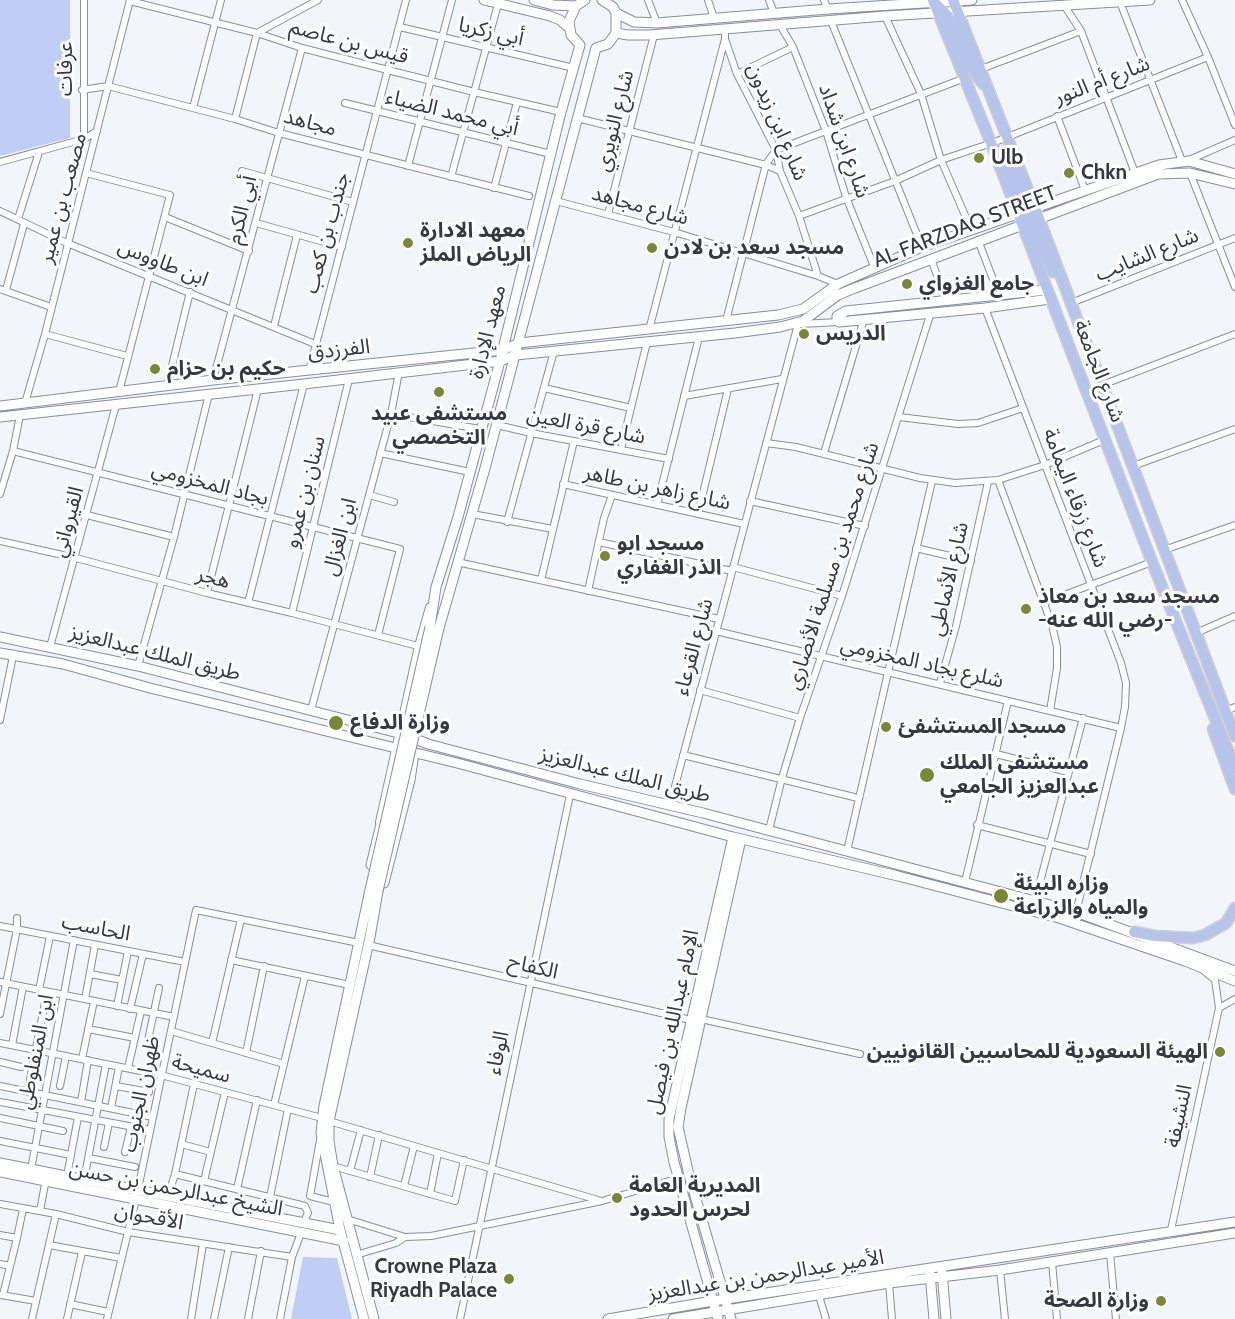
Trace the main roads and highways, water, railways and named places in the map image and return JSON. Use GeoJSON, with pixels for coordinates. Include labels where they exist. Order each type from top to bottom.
{"type":"FeatureCollection","features":[{"type":"Feature","properties":{"kind":"main road"},"geometry":{"type":"LineString","coordinates":[[484,0],[555,18],[569,28]]}},
{"type":"Feature","properties":{"kind":"main road"},"geometry":{"type":"LineString","coordinates":[[534,0],[559,6],[576,6]]}},
{"type":"Feature","properties":{"kind":"main road"},"geometry":{"type":"LineString","coordinates":[[569,28],[570,13],[585,0]]}},
{"type":"Feature","properties":{"kind":"main road"},"geometry":{"type":"LineString","coordinates":[[602,0],[613,7],[616,13],[616,33],[627,35],[725,34],[780,25],[885,16],[972,0]]}},
{"type":"Feature","properties":{"kind":"main road"},"geometry":{"type":"LineString","coordinates":[[616,13],[634,22],[657,23],[774,13],[826,4],[1064,5],[1150,0]]}},
{"type":"Feature","properties":{"kind":"main road"},"geometry":{"type":"LineString","coordinates":[[945,5],[974,72],[990,90]]}},
{"type":"Feature","properties":{"kind":"main road","name":"شارع الجامعة"},"geometry":{"type":"LineString","coordinates":[[945,5],[981,69],[990,90],[1007,136],[1048,294],[1235,768]]}},
{"type":"Feature","properties":{"kind":"main road","name":"شارع الجامعة"},"geometry":{"type":"LineString","coordinates":[[945,5],[965,78],[991,145],[1063,281],[1164,550],[1230,709],[1235,736]]}},
{"type":"Feature","properties":{"kind":"main road","name":"معهد الإدارة"},"geometry":{"type":"LineString","coordinates":[[435,628],[436,587],[503,350],[561,112],[580,45],[571,35],[569,28]]}},
{"type":"Feature","properties":{"kind":"main road","name":"معهد الإدارة"},"geometry":{"type":"LineString","coordinates":[[435,628],[457,563],[497,425],[596,48],[608,44],[616,33]]}},
{"type":"Feature","properties":{"kind":"main road","name":"AL FARZDAQ STREET"},"geometry":{"type":"LineString","coordinates":[[500,361],[516,355],[699,337],[793,324],[803,321],[837,295],[978,240],[1085,189],[1159,165],[1185,161],[1235,174]]}},
{"type":"Feature","properties":{"kind":"main road","name":"AL FARZDAQ STREET"},"geometry":{"type":"LineString","coordinates":[[503,350],[519,343],[778,315],[803,309],[837,284],[876,269],[922,247],[971,229],[1028,217],[1158,174],[1190,173],[1235,184]]}},
{"type":"Feature","properties":{"kind":"main road"},"geometry":{"type":"LineString","coordinates":[[1048,294],[985,308],[931,312],[890,311],[846,311],[837,316],[838,322],[864,319],[890,311],[946,300],[999,295],[1048,294]]}},
{"type":"Feature","properties":{"kind":"main road","name":"الفرزدق"},"geometry":{"type":"LineString","coordinates":[[0,405],[503,350]]}},
{"type":"Feature","properties":{"kind":"main road","name":"الفرزدق"},"geometry":{"type":"LineString","coordinates":[[0,417],[500,361]]}},
{"type":"Feature","properties":{"kind":"main road"},"geometry":{"type":"LineString","coordinates":[[364,1319],[340,1230],[321,1133],[326,1120],[365,944],[409,783],[418,741],[420,714],[457,578],[457,563]]}},
{"type":"Feature","properties":{"kind":"main road"},"geometry":{"type":"LineString","coordinates":[[374,1319],[333,1166],[326,1120],[350,985],[365,944],[372,887],[396,748],[436,587]]}},
{"type":"Feature","properties":{"kind":"main road"},"geometry":{"type":"LineString","coordinates":[[365,944],[359,926],[372,887],[435,628]]}},
{"type":"Feature","properties":{"kind":"main road","name":"طريق الملك عبدالعزيز"},"geometry":{"type":"LineString","coordinates":[[0,637],[138,666],[401,733],[418,741],[769,830],[1076,912],[1235,971]]}},
{"type":"Feature","properties":{"kind":"main road","name":"طريق الملك عبدالعزيز"},"geometry":{"type":"LineString","coordinates":[[0,653],[63,664],[154,689],[414,752],[737,838],[903,877],[1059,918],[1235,981]]}},
{"type":"Feature","properties":{"kind":"main road"},"geometry":{"type":"LineString","coordinates":[[1191,660],[1219,749],[1235,789]]}},
{"type":"Feature","properties":{"kind":"main road"},"geometry":{"type":"LineString","coordinates":[[406,713],[420,714]]}},
{"type":"Feature","properties":{"kind":"main road"},"geometry":{"type":"LineString","coordinates":[[392,774],[402,775],[408,779],[409,783]]}},
{"type":"Feature","properties":{"kind":"main road"},"geometry":{"type":"LineString","coordinates":[[637,797],[723,822],[724,828],[715,832]]}},
{"type":"Feature","properties":{"kind":"main road","name":"الإمام عبدالله بن فيصل"},"geometry":{"type":"LineString","coordinates":[[717,1315],[679,1178],[669,1137],[669,1119],[696,1019],[737,838]]}},
{"type":"Feature","properties":{"kind":"main road"},"geometry":{"type":"LineString","coordinates":[[1134,932],[1155,936],[1193,938],[1218,928],[1230,920],[1235,908]]}},
{"type":"Feature","properties":{"kind":"main road"},"geometry":{"type":"LineString","coordinates":[[1198,967],[1235,987]]}},
{"type":"Feature","properties":{"kind":"main road","name":"الإمام عبدالله بن فيصل"},"geometry":{"type":"LineString","coordinates":[[696,1019],[678,1127],[689,1175],[729,1314]]}},
{"type":"Feature","properties":{"kind":"main road","name":"الشيخ عبدالرحمن بن حسن"},"geometry":{"type":"LineString","coordinates":[[0,1163],[31,1169],[47,1177],[67,1176],[136,1195],[168,1196],[204,1208]]}},
{"type":"Feature","properties":{"kind":"main road","name":"الشيخ عبدالرحمن بن حسن"},"geometry":{"type":"LineString","coordinates":[[0,1172],[47,1177],[224,1212],[302,1228],[344,1241]]}},
{"type":"Feature","properties":{"kind":"main road"},"geometry":{"type":"LineString","coordinates":[[930,1273],[940,1266],[1235,1222]]}},
{"type":"Feature","properties":{"kind":"main road","name":"الشيخ عبدالرحمن بن حسن"},"geometry":{"type":"LineString","coordinates":[[302,1228],[340,1230]]}},
{"type":"Feature","properties":{"kind":"main road"},"geometry":{"type":"LineString","coordinates":[[930,1273],[943,1276],[1000,1270],[1235,1233]]}},
{"type":"Feature","properties":{"kind":"main road"},"geometry":{"type":"LineString","coordinates":[[940,1266],[943,1276],[946,1319]]}},
{"type":"Feature","properties":{"kind":"main road"},"geometry":{"type":"LineString","coordinates":[[930,1273],[934,1319]]}},
{"type":"Feature","properties":{"kind":"main road","name":"الأمير عبدالرحمن بن عبدالعزيز"},"geometry":{"type":"LineString","coordinates":[[608,1319],[725,1299],[930,1273]]}},
{"type":"Feature","properties":{"kind":"main road","name":"الأمير عبدالرحمن بن عبدالعزيز"},"geometry":{"type":"LineString","coordinates":[[673,1319],[729,1314],[930,1273]]}},
{"type":"Feature","properties":{"kind":"place","name":"Ulb"},"geometry":{"type":"Point","coordinates":[979,158]}},
{"type":"Feature","properties":{"kind":"place","name":"Chkn"},"geometry":{"type":"Point","coordinates":[1069,173]}},
{"type":"Feature","properties":{"kind":"place","name":"معهد الادارة الرياض الملز"},"geometry":{"type":"Point","coordinates":[408,243]}},
{"type":"Feature","properties":{"kind":"place","name":"مسجد سعد بن لادن"},"geometry":{"type":"Point","coordinates":[652,248]}},
{"type":"Feature","properties":{"kind":"place","name":"جامع الغزواي"},"geometry":{"type":"Point","coordinates":[907,284]}},
{"type":"Feature","properties":{"kind":"place","name":"الدريس"},"geometry":{"type":"Point","coordinates":[804,334]}},
{"type":"Feature","properties":{"kind":"place","name":"حكيم بن حزام"},"geometry":{"type":"Point","coordinates":[155,369]}},
{"type":"Feature","properties":{"kind":"place","name":"مستشفى عبيد التخصصي"},"geometry":{"type":"Point","coordinates":[439,392]}},
{"type":"Feature","properties":{"kind":"place","name":"مسجد ابو الذر الغفاري"},"geometry":{"type":"Point","coordinates":[605,556]}},
{"type":"Feature","properties":{"kind":"place","name":"مسجد سعد بن معاذ -رضي الله عنه-"},"geometry":{"type":"Point","coordinates":[1026,609]}},
{"type":"Feature","properties":{"kind":"place","name":"وزارة الدفاع"},"geometry":{"type":"Point","coordinates":[336,723]}},
{"type":"Feature","properties":{"kind":"place","name":"مسجد المستشفئ"},"geometry":{"type":"Point","coordinates":[886,727]}},
{"type":"Feature","properties":{"kind":"place","name":"مستشفى الملك عبدالعزيز الجامعي"},"geometry":{"type":"Point","coordinates":[927,775]}},
{"type":"Feature","properties":{"kind":"place","name":"وزاره البيئة والمياه والزراعة"},"geometry":{"type":"Point","coordinates":[1001,896]}},
{"type":"Feature","properties":{"kind":"place","name":"الهيئة السعودية للمحاسبين القانونيين"},"geometry":{"type":"Point","coordinates":[1220,1052]}},
{"type":"Feature","properties":{"kind":"place","name":"المديرية العامة لحرس الحدود"},"geometry":{"type":"Point","coordinates":[617,1198]}},
{"type":"Feature","properties":{"kind":"place","name":"Crowne Plaza Riyadh Palace"},"geometry":{"type":"Point","coordinates":[509,1279]}},
{"type":"Feature","properties":{"kind":"place","name":"وزارة الصحة"},"geometry":{"type":"Point","coordinates":[1161,1301]}}]}
